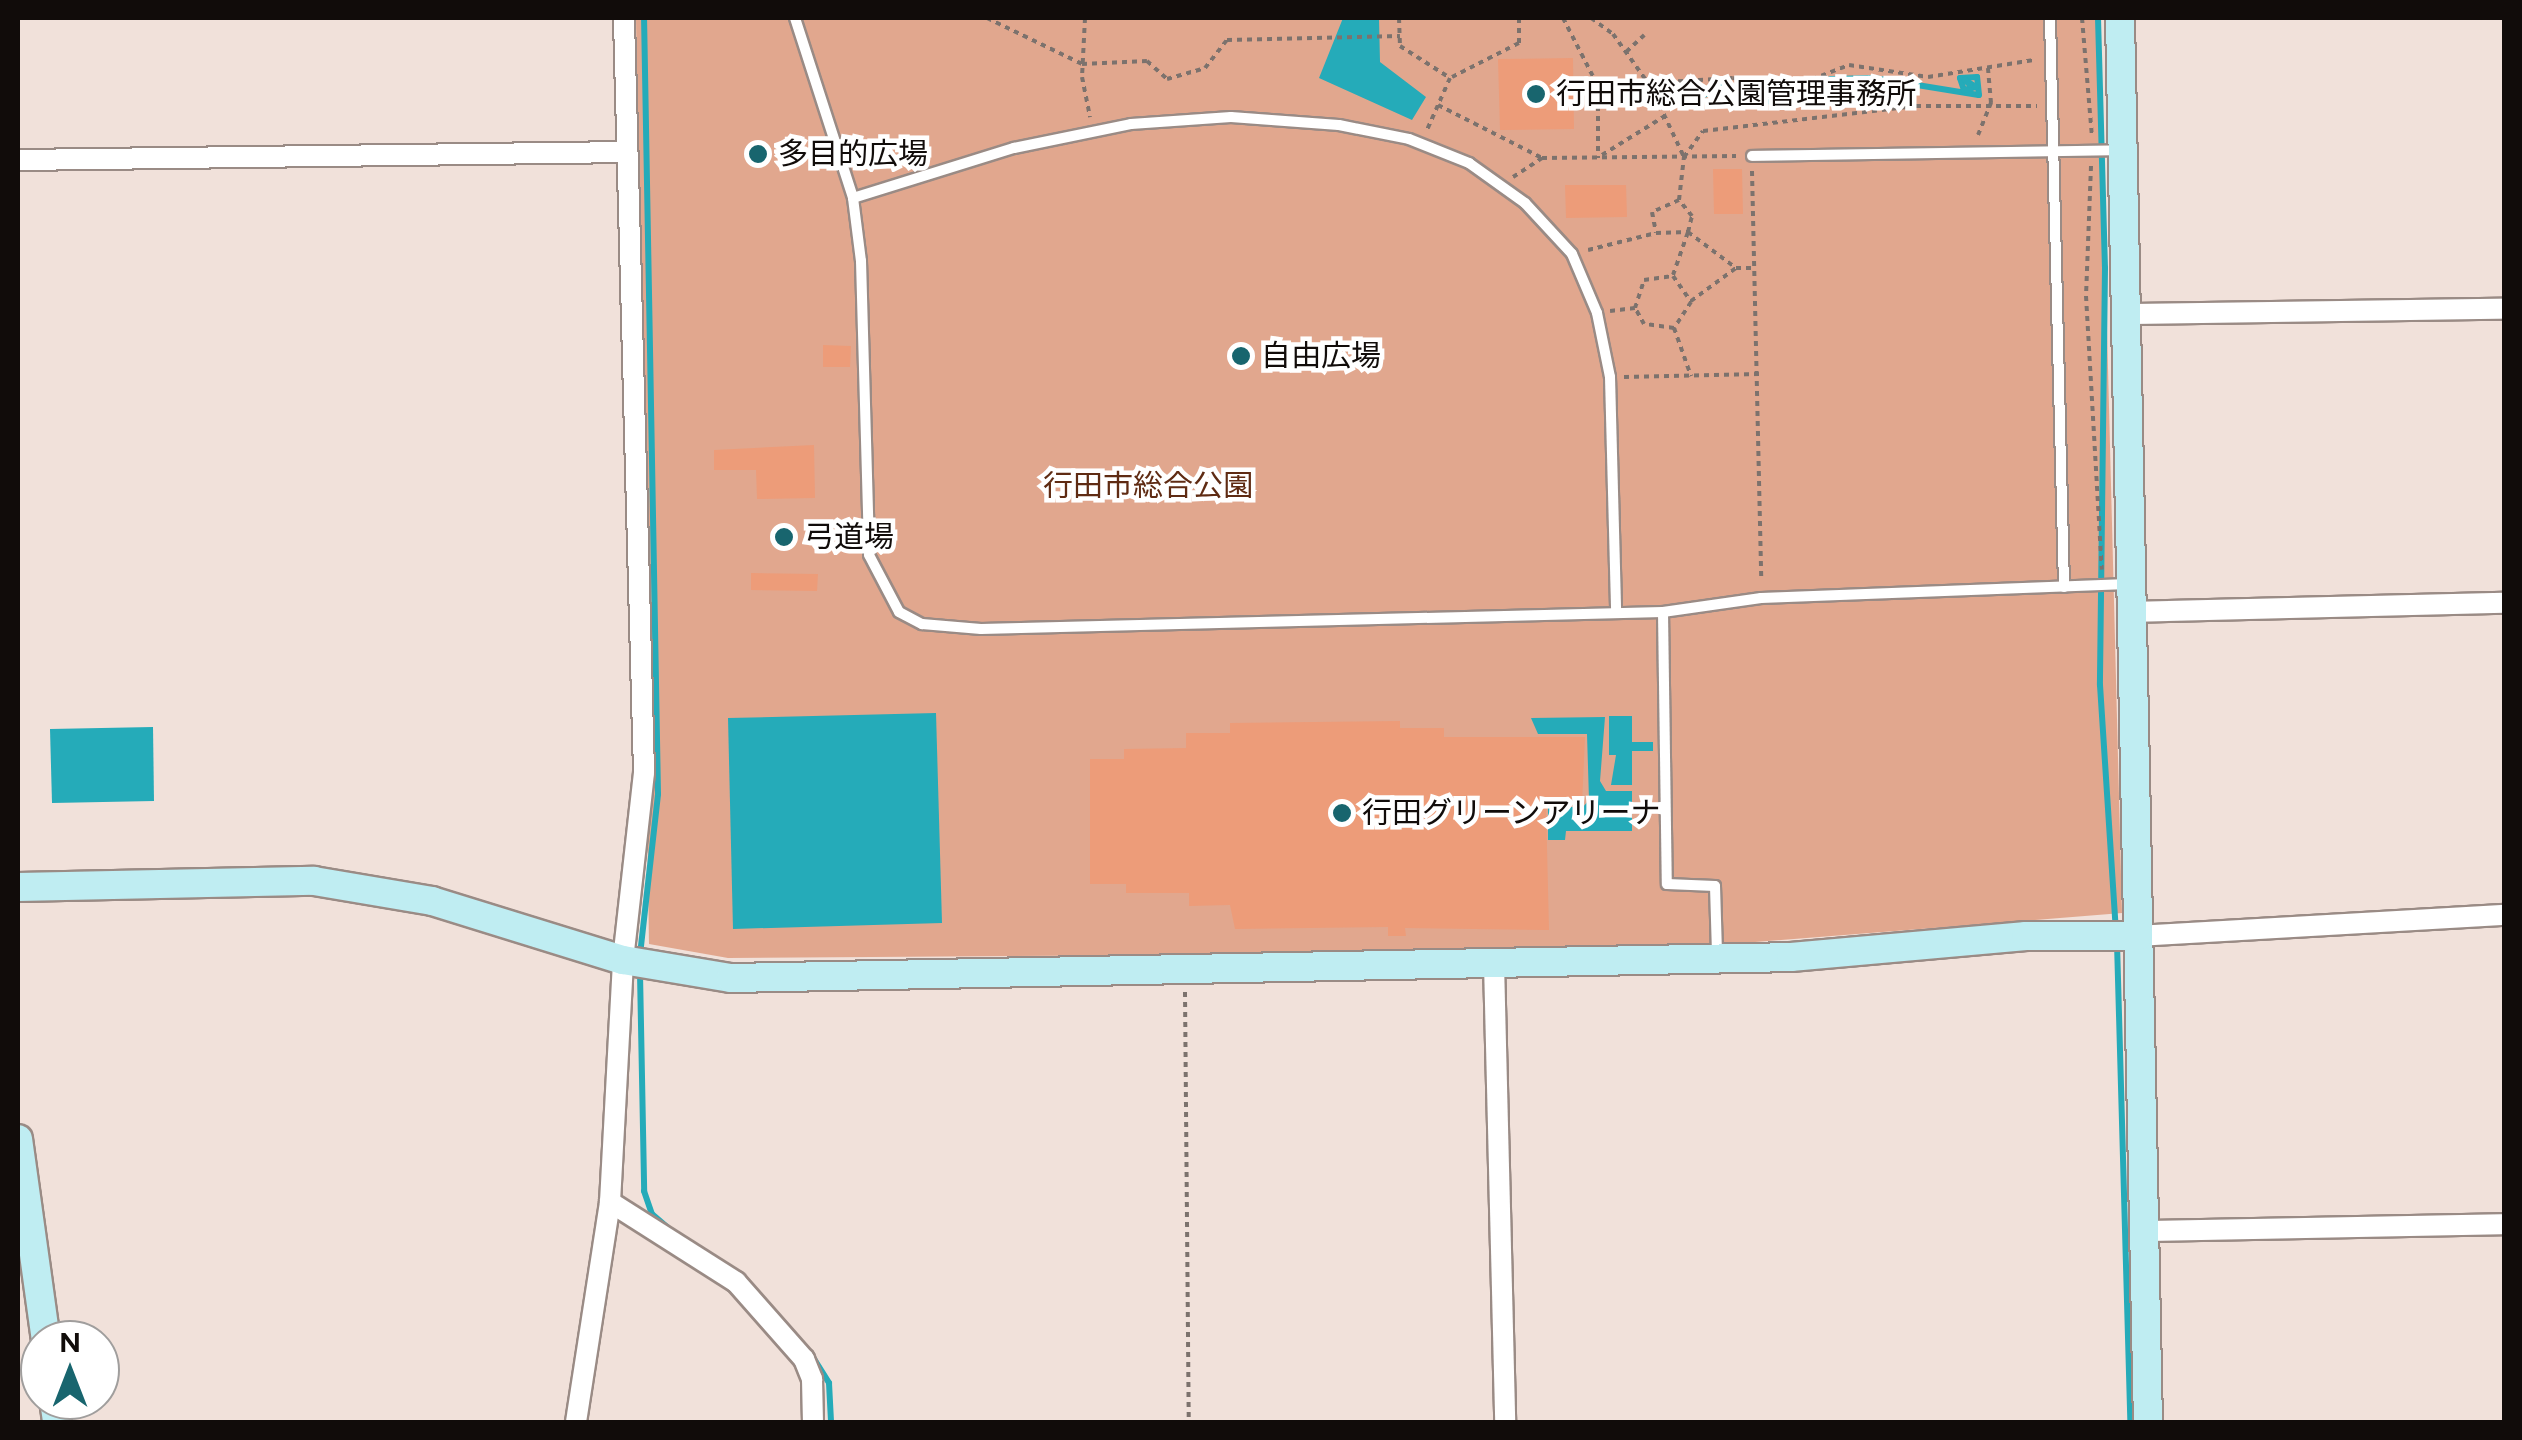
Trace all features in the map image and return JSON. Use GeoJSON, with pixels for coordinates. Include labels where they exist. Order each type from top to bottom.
{"type":"FeatureCollection","features":[{"type":"Feature","properties":{"kind":"street"},"geometry":{"type":"LineString","coordinates":[[576,1422],[610,1202],[624,960],[644,773],[624,18]]}},
{"type":"Feature","properties":{"kind":"street"},"geometry":{"type":"LineString","coordinates":[[2120,18],[2126,150],[2116,584],[2130,612],[2148,1422]]}},
{"type":"Feature","properties":{"kind":"street"},"geometry":{"type":"LineString","coordinates":[[18,160],[626,152]]}},
{"type":"Feature","properties":{"kind":"street"},"geometry":{"type":"LineString","coordinates":[[2124,314],[2504,309]]}},
{"type":"Feature","properties":{"kind":"street"},"geometry":{"type":"LineString","coordinates":[[2130,612],[2504,603]]}},
{"type":"Feature","properties":{"kind":"street"},"geometry":{"type":"LineString","coordinates":[[18,887],[314,881],[432,901],[624,960],[731,978],[1717,958],[2026,936],[2138,936],[2504,915]]}},
{"type":"Feature","properties":{"kind":"street"},"geometry":{"type":"LineString","coordinates":[[1494,963],[1505,1422]]}},
{"type":"Feature","properties":{"kind":"street"},"geometry":{"type":"LineString","coordinates":[[18,1139],[43,1320]]}},
{"type":"Feature","properties":{"kind":"street"},"geometry":{"type":"LineString","coordinates":[[610,1202],[736,1282],[804,1358],[813,1422]]}},
{"type":"Feature","properties":{"kind":"street"},"geometry":{"type":"LineString","coordinates":[[2146,1231],[2504,1224]]}},
{"type":"Feature","properties":{"kind":"lane"},"geometry":{"type":"LineString","coordinates":[[795,18],[852,198],[861,261],[870,555],[900,612],[922,624],[981,629],[1662,612],[1760,598],[2116,584]]}},
{"type":"Feature","properties":{"kind":"lane"},"geometry":{"type":"LineString","coordinates":[[2050,18],[2064,586]]}},
{"type":"Feature","properties":{"kind":"lane"},"geometry":{"type":"LineString","coordinates":[[852,198],[965,161],[1131,124],[1231,116],[1339,126],[1421,144],[1469,163],[1501,185],[1572,254],[1597,312],[1610,378],[1616,612]]}},
{"type":"Feature","properties":{"kind":"lane"},"geometry":{"type":"LineString","coordinates":[[1752,156],[2126,150]]}},
{"type":"Feature","properties":{"kind":"lane"},"geometry":{"type":"LineString","coordinates":[[1662,612],[1667,884],[1715,886],[1717,958]]}},
{"type":"Feature","properties":{"kind":"path"},"geometry":{"type":"LineString","coordinates":[[987,18],[1082,64],[1147,61],[1167,79],[1205,68],[1227,40],[1400,36]]}},
{"type":"Feature","properties":{"kind":"path"},"geometry":{"type":"LineString","coordinates":[[1085,18],[1082,64],[1086,99]]}},
{"type":"Feature","properties":{"kind":"path"},"geometry":{"type":"LineString","coordinates":[[1399,18],[1400,46],[1450,78]]}},
{"type":"Feature","properties":{"kind":"path"},"geometry":{"type":"LineString","coordinates":[[1421,144],[1450,78],[1519,43],[1519,18]]}},
{"type":"Feature","properties":{"kind":"path"},"geometry":{"type":"LineString","coordinates":[[1563,18],[1598,86],[1598,158]]}},
{"type":"Feature","properties":{"kind":"path"},"geometry":{"type":"LineString","coordinates":[[1591,18],[1626,52],[1651,88],[1684,157]]}},
{"type":"Feature","properties":{"kind":"path"},"geometry":{"type":"LineString","coordinates":[[2082,18],[2093,150],[2084,213],[2086,296],[2116,584]]}},
{"type":"Feature","properties":{"kind":"path"},"geometry":{"type":"LineString","coordinates":[[1626,52],[1644,35]]}},
{"type":"Feature","properties":{"kind":"path"},"geometry":{"type":"LineString","coordinates":[[1598,86],[1651,88],[1733,78],[1784,90],[1849,66],[1928,77],[2050,57],[2083,59]]}},
{"type":"Feature","properties":{"kind":"path"},"geometry":{"type":"LineString","coordinates":[[1971,152],[1990,103],[1988,68]]}},
{"type":"Feature","properties":{"kind":"path"},"geometry":{"type":"LineString","coordinates":[[1673,276],[1692,216],[1679,200],[1684,157],[1703,131],[1990,103],[2051,108]]}},
{"type":"Feature","properties":{"kind":"path"},"geometry":{"type":"LineString","coordinates":[[1438,105],[1542,158],[1752,156]]}},
{"type":"Feature","properties":{"kind":"path"},"geometry":{"type":"LineString","coordinates":[[1598,158],[1666,116]]}},
{"type":"Feature","properties":{"kind":"path"},"geometry":{"type":"LineString","coordinates":[[1750,126],[1759,374],[1760,598]]}},
{"type":"Feature","properties":{"kind":"path"},"geometry":{"type":"LineString","coordinates":[[1501,185],[1542,158]]}},
{"type":"Feature","properties":{"kind":"path"},"geometry":{"type":"LineString","coordinates":[[1656,233],[1652,212],[1679,200]]}},
{"type":"Feature","properties":{"kind":"path"},"geometry":{"type":"LineString","coordinates":[[1572,254],[1656,233],[1688,232],[1736,268],[1756,268]]}},
{"type":"Feature","properties":{"kind":"path"},"geometry":{"type":"LineString","coordinates":[[1674,328],[1691,302],[1736,268]]}},
{"type":"Feature","properties":{"kind":"path"},"geometry":{"type":"LineString","coordinates":[[1673,276],[1691,302]]}},
{"type":"Feature","properties":{"kind":"path"},"geometry":{"type":"LineString","coordinates":[[1673,276],[1644,280],[1635,308],[1644,324],[1674,328]]}},
{"type":"Feature","properties":{"kind":"path"},"geometry":{"type":"LineString","coordinates":[[1597,312],[1635,308]]}},
{"type":"Feature","properties":{"kind":"path"},"geometry":{"type":"LineString","coordinates":[[1674,328],[1691,376]]}},
{"type":"Feature","properties":{"kind":"path"},"geometry":{"type":"LineString","coordinates":[[1610,378],[1759,374]]}},
{"type":"Feature","properties":{"kind":"path"},"geometry":{"type":"LineString","coordinates":[[1185,969],[1189,1422]]}},
{"type":"Feature","properties":{"kind":"green space","name":"行田市総合公園"},"geometry":{"type":"Polygon","coordinates":[[[636,18],[2099,18],[2122,913],[1718,945],[1494,953],[728,958],[649,944],[636,18]]]}},
{"type":"Feature","properties":{"kind":"water"},"geometry":{"type":"Polygon","coordinates":[[[1343,18],[1379,18],[1380,62],[1426,97],[1412,120],[1319,78],[1343,18]]]}},
{"type":"Feature","properties":{"kind":"water"},"geometry":{"type":"Polygon","coordinates":[[[936,713],[942,923],[733,929],[728,718],[936,713]]]}},
{"type":"Feature","properties":{"kind":"water"},"geometry":{"type":"Polygon","coordinates":[[[1609,716],[1632,716],[1632,742],[1653,742],[1653,751],[1632,751],[1632,785],[1611,785],[1616,755],[1609,755],[1609,716]]]}},
{"type":"Feature","properties":{"kind":"water"},"geometry":{"type":"Polygon","coordinates":[[[1605,717],[1600,781],[1606,791],[1632,791],[1632,831],[1566,831],[1565,840],[1548,840],[1548,807],[1583,807],[1589,800],[1587,734],[1538,734],[1531,718],[1605,717]]]}},
{"type":"Feature","properties":{"kind":"water"},"geometry":{"type":"Polygon","coordinates":[[[153,727],[154,801],[52,803],[50,729],[153,727]]]}},
{"type":"Feature","properties":{"kind":"building","name":"行田市総合公園管理事務所"},"geometry":{"type":"Polygon","coordinates":[[[1573,58],[1574,129],[1500,130],[1498,59],[1573,58]]]}},
{"type":"Feature","properties":{"kind":"building"},"geometry":{"type":"Polygon","coordinates":[[[1713,169],[1742,169],[1743,214],[1714,214],[1713,169]]]}},
{"type":"Feature","properties":{"kind":"building"},"geometry":{"type":"Polygon","coordinates":[[[1565,185],[1626,185],[1627,217],[1566,218],[1565,185]]]}},
{"type":"Feature","properties":{"kind":"building"},"geometry":{"type":"Polygon","coordinates":[[[823,345],[851,346],[850,367],[823,367],[823,345]]]}},
{"type":"Feature","properties":{"kind":"building"},"geometry":{"type":"Polygon","coordinates":[[[814,445],[815,498],[757,499],[756,470],[714,470],[714,450],[814,445]]]}},
{"type":"Feature","properties":{"kind":"building"},"geometry":{"type":"Polygon","coordinates":[[[751,573],[818,574],[817,591],[751,590],[751,573]]]}},
{"type":"Feature","properties":{"kind":"building"},"geometry":{"type":"Polygon","coordinates":[[[1400,721],[1400,728],[1444,728],[1444,737],[1585,737],[1582,805],[1546,805],[1549,930],[1405,928],[1406,936],[1388,936],[1388,927],[1235,929],[1230,905],[1189,906],[1189,893],[1126,893],[1126,884],[1090,884],[1090,759],[1124,759],[1124,749],[1186,748],[1186,733],[1230,733],[1230,723],[1400,721]]]}},
{"type":"Feature","properties":{"kind":"waterway"},"geometry":{"type":"LineString","coordinates":[[640,955],[658,794],[644,18]]}},
{"type":"Feature","properties":{"kind":"waterway"},"geometry":{"type":"LineString","coordinates":[[2098,18],[2105,268],[2100,685],[2116,931]]}},
{"type":"Feature","properties":{"kind":"waterway"},"geometry":{"type":"LineString","coordinates":[[1681,106],[1724,85],[1776,104],[1831,79],[1874,78],[1979,95],[1977,77],[1960,78],[1964,90],[1976,87],[1965,80],[1970,85]]}},
{"type":"Feature","properties":{"kind":"waterway"},"geometry":{"type":"LineString","coordinates":[[2117,943],[2130,1422]]}},
{"type":"Feature","properties":{"kind":"waterway"},"geometry":{"type":"LineString","coordinates":[[640,973],[644,1191],[652,1214],[667,1227]]}},
{"type":"Feature","properties":{"kind":"waterway"},"geometry":{"type":"LineString","coordinates":[[811,1354],[829,1383],[831,1422]]}},
{"type":"Feature","properties":{"kind":"place","name":"行田市総合公園管理事務所"},"geometry":{"type":"Point","coordinates":[1536,94]}},
{"type":"Feature","properties":{"kind":"place","name":"多目的広場"},"geometry":{"type":"Point","coordinates":[758,154]}},
{"type":"Feature","properties":{"kind":"place","name":"自由広場"},"geometry":{"type":"Point","coordinates":[1241,356]}},
{"type":"Feature","properties":{"kind":"place","name":"弓道場"},"geometry":{"type":"Point","coordinates":[784,537]}},
{"type":"Feature","properties":{"kind":"place","name":"行田グリーンアリーナ"},"geometry":{"type":"Point","coordinates":[1342,813]}}]}
